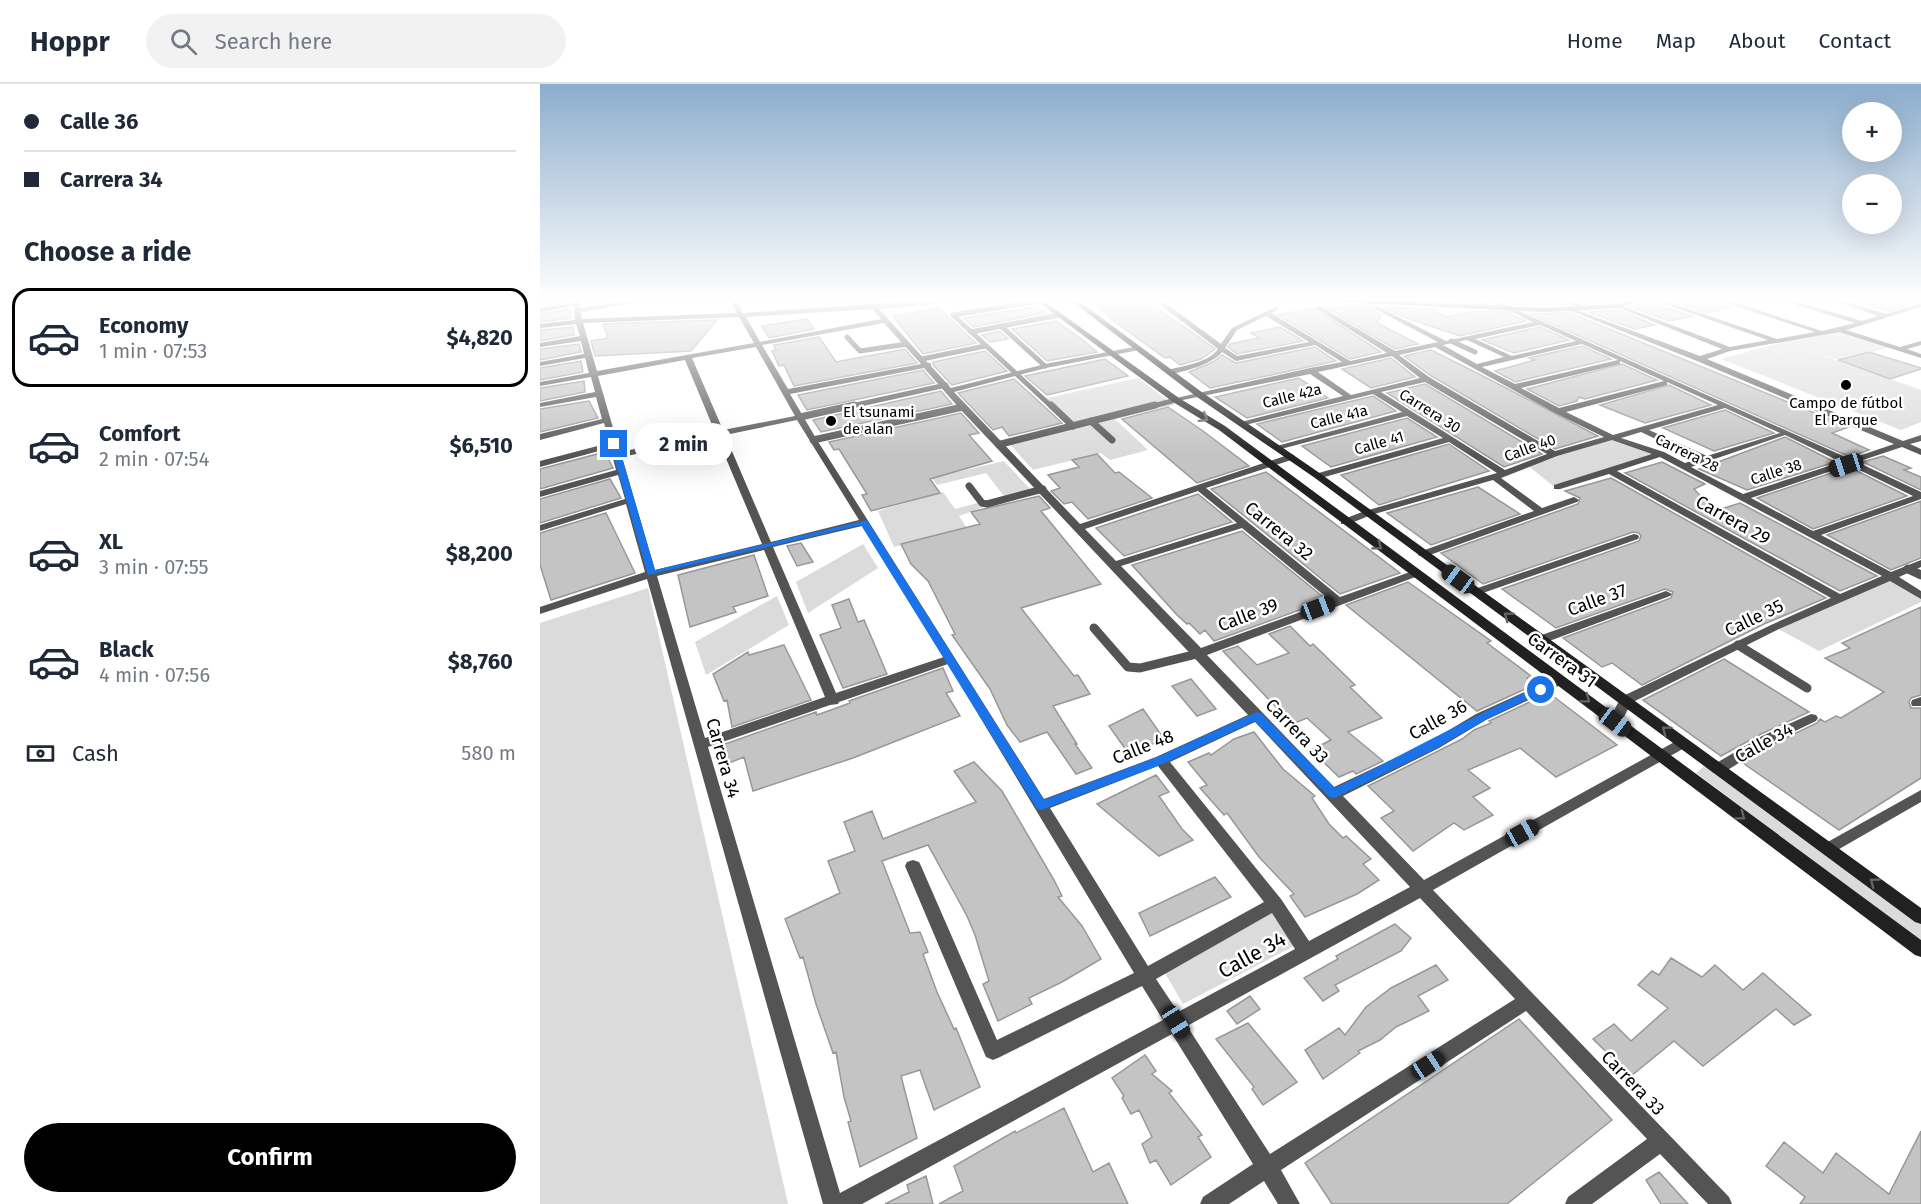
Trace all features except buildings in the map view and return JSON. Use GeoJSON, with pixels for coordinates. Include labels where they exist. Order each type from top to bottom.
{"type":"FeatureCollection","features":[{"type":"Feature","properties":{"kind":"street","name":"Carrera 34"},"geometry":{"type":"LineString","coordinates":[[587,351],[833,1204]]}},
{"type":"Feature","properties":{"kind":"street"},"geometry":{"type":"LineString","coordinates":[[540,384],[718,351]]}},
{"type":"Feature","properties":{"kind":"street"},"geometry":{"type":"LineString","coordinates":[[761,351],[813,440],[951,659],[1145,976],[1290,1204]]}},
{"type":"Feature","properties":{"kind":"street","name":"Carrera 33"},"geometry":{"type":"LineString","coordinates":[[914,351],[963,407],[1001,444],[1197,654],[1334,794],[1722,1204]]}},
{"type":"Feature","properties":{"kind":"street"},"geometry":{"type":"LineString","coordinates":[[948,388],[1018,375],[1044,366],[1120,351]]}},
{"type":"Feature","properties":{"kind":"street","name":"Carrera 31"},"geometry":{"type":"LineString","coordinates":[[1141,351],[1291,457],[1921,917]]}},
{"type":"Feature","properties":{"kind":"street"},"geometry":{"type":"LineString","coordinates":[[1170,372],[1206,361],[1220,351]]}},
{"type":"Feature","properties":{"kind":"street"},"geometry":{"type":"LineString","coordinates":[[1228,351],[1236,359],[1275,351]]}},
{"type":"Feature","properties":{"kind":"street"},"geometry":{"type":"LineString","coordinates":[[1329,351],[1347,362]]}},
{"type":"Feature","properties":{"kind":"street"},"geometry":{"type":"LineString","coordinates":[[1389,351],[1426,379],[1554,454]]}},
{"type":"Feature","properties":{"kind":"street"},"geometry":{"type":"LineString","coordinates":[[1176,400],[1400,351]]}},
{"type":"Feature","properties":{"kind":"street","name":"Carrera 28"},"geometry":{"type":"LineString","coordinates":[[1456,351],[1476,366],[1558,411],[1611,437],[1661,454],[1890,576],[1921,596]]}},
{"type":"Feature","properties":{"kind":"street"},"geometry":{"type":"LineString","coordinates":[[1497,351],[1511,358]]}},
{"type":"Feature","properties":{"kind":"street"},"geometry":{"type":"LineString","coordinates":[[1476,366],[1540,351]]}},
{"type":"Feature","properties":{"kind":"street"},"geometry":{"type":"LineString","coordinates":[[1594,351],[1921,496]]}},
{"type":"Feature","properties":{"kind":"street"},"geometry":{"type":"LineString","coordinates":[[1595,351],[1849,464]]}},
{"type":"Feature","properties":{"kind":"street"},"geometry":{"type":"LineString","coordinates":[[1680,351],[1921,452]]}},
{"type":"Feature","properties":{"kind":"street"},"geometry":{"type":"LineString","coordinates":[[1700,359],[1725,351]]}},
{"type":"Feature","properties":{"kind":"street"},"geometry":{"type":"LineString","coordinates":[[1904,351],[1921,356]]}},
{"type":"Feature","properties":{"kind":"street","name":"Carrera 31"},"geometry":{"type":"LineString","coordinates":[[1111,353],[1176,400],[1222,428],[1268,465],[1561,680],[1921,950]]}},
{"type":"Feature","properties":{"kind":"street"},"geometry":{"type":"LineString","coordinates":[[540,364],[588,355]]}},
{"type":"Feature","properties":{"kind":"street"},"geometry":{"type":"LineString","coordinates":[[688,357],[833,700]]}},
{"type":"Feature","properties":{"kind":"street"},"geometry":{"type":"LineString","coordinates":[[786,392],[925,362]]}},
{"type":"Feature","properties":{"kind":"street"},"geometry":{"type":"LineString","coordinates":[[1514,387],[1617,362]]}},
{"type":"Feature","properties":{"kind":"street"},"geometry":{"type":"LineString","coordinates":[[1310,370],[1349,397]]}},
{"type":"Feature","properties":{"kind":"street"},"geometry":{"type":"LineString","coordinates":[[1374,391],[1426,379]]}},
{"type":"Feature","properties":{"kind":"street"},"geometry":{"type":"LineString","coordinates":[[1558,411],[1664,383]]}},
{"type":"Feature","properties":{"kind":"street","name":"Carrera 30"},"geometry":{"type":"LineString","coordinates":[[1349,397],[1374,391],[1450,438],[1499,475],[1540,512]]}},
{"type":"Feature","properties":{"kind":"street"},"geometry":{"type":"LineString","coordinates":[[540,405],[599,394]]}},
{"type":"Feature","properties":{"kind":"street","name":"Calle 42a"},"geometry":{"type":"LineString","coordinates":[[1241,423],[1349,397]]}},
{"type":"Feature","properties":{"kind":"street","name":"Calle 40"},"geometry":{"type":"LineString","coordinates":[[1345,522],[1368,513],[1499,475],[1554,454],[1722,406]]}},
{"type":"Feature","properties":{"kind":"street","name":"Calle 41a"},"geometry":{"type":"LineString","coordinates":[[1277,447],[1408,413]]}},
{"type":"Feature","properties":{"kind":"street"},"geometry":{"type":"LineString","coordinates":[[540,464],[722,433],[800,417]]}},
{"type":"Feature","properties":{"kind":"street"},"geometry":{"type":"LineString","coordinates":[[540,437],[607,420]]}},
{"type":"Feature","properties":{"kind":"street"},"geometry":{"type":"LineString","coordinates":[[1641,429],[1706,459]]}},
{"type":"Feature","properties":{"kind":"street"},"geometry":{"type":"LineString","coordinates":[[1684,466],[1781,435]]}},
{"type":"Feature","properties":{"kind":"street","name":"Calle 41"},"geometry":{"type":"LineString","coordinates":[[1317,476],[1450,438]]}},
{"type":"Feature","properties":{"kind":"street","name":"Calle 38"},"geometry":{"type":"LineString","coordinates":[[1741,498],[1849,464],[1921,438]]}},
{"type":"Feature","properties":{"kind":"street"},"geometry":{"type":"LineString","coordinates":[[1557,486],[1661,454]]}},
{"type":"Feature","properties":{"kind":"street"},"geometry":{"type":"LineString","coordinates":[[1080,527],[1291,457]]}},
{"type":"Feature","properties":{"kind":"street"},"geometry":{"type":"LineString","coordinates":[[540,494],[622,471]]}},
{"type":"Feature","properties":{"kind":"street","name":"Carrera 29"},"geometry":{"type":"LineString","coordinates":[[1611,471],[1840,599]]}},
{"type":"Feature","properties":{"kind":"street","name":"Carrera 32"},"geometry":{"type":"LineString","coordinates":[[1199,487],[1338,600]]}},
{"type":"Feature","properties":{"kind":"street"},"geometry":{"type":"LineString","coordinates":[[1811,535],[1921,496]]}},
{"type":"Feature","properties":{"kind":"street"},"geometry":{"type":"LineString","coordinates":[[540,528],[630,500]]}},
{"type":"Feature","properties":{"kind":"street"},"geometry":{"type":"LineString","coordinates":[[1423,554],[1574,500]]}},
{"type":"Feature","properties":{"kind":"street"},"geometry":{"type":"LineString","coordinates":[[540,610],[651,573],[864,522]]}},
{"type":"Feature","properties":{"kind":"street"},"geometry":{"type":"LineString","coordinates":[[1114,565],[1244,524]]}},
{"type":"Feature","properties":{"kind":"street"},"geometry":{"type":"LineString","coordinates":[[1476,592],[1634,537]]}},
{"type":"Feature","properties":{"kind":"street","name":"Calle 35"},"geometry":{"type":"LineString","coordinates":[[1626,700],[1738,645],[1921,563]]}},
{"type":"Feature","properties":{"kind":"street","name":"Calle 39"},"geometry":{"type":"LineString","coordinates":[[1197,654],[1338,600],[1414,574]]}},
{"type":"Feature","properties":{"kind":"street","name":"Calle 37"},"geometry":{"type":"LineString","coordinates":[[1540,640],[1665,594]]}},
{"type":"Feature","properties":{"kind":"street"},"geometry":{"type":"LineString","coordinates":[[701,744],[951,659]]}},
{"type":"Feature","properties":{"kind":"street","name":"Calle 36"},"geometry":{"type":"LineString","coordinates":[[1334,794],[1434,745],[1481,717],[1561,680]]}},
{"type":"Feature","properties":{"kind":"street"},"geometry":{"type":"LineString","coordinates":[[1615,722],[1626,700]]}},
{"type":"Feature","properties":{"kind":"street","name":"Calle 48"},"geometry":{"type":"LineString","coordinates":[[1041,806],[1161,760],[1257,716]]}},
{"type":"Feature","properties":{"kind":"street","name":"Calle 34"},"geometry":{"type":"LineString","coordinates":[[1718,769],[1767,739],[1811,718]]}},
{"type":"Feature","properties":{"kind":"street","name":"Calle 34"},"geometry":{"type":"LineString","coordinates":[[841,1204],[1423,888],[1683,743]]}},
{"type":"Feature","properties":{"kind":"street"},"geometry":{"type":"LineString","coordinates":[[1161,760],[1275,904],[1306,951]]}},
{"type":"Feature","properties":{"kind":"street"},"geometry":{"type":"LineString","coordinates":[[1829,848],[1920,796]]}},
{"type":"Feature","properties":{"kind":"street"},"geometry":{"type":"LineString","coordinates":[[913,867],[993,1051],[1145,976],[1275,904]]}},
{"type":"Feature","properties":{"kind":"street"},"geometry":{"type":"LineString","coordinates":[[1210,1204],[1528,1000]]}},
{"type":"Feature","properties":{"kind":"street"},"geometry":{"type":"LineString","coordinates":[[1575,1204],[1662,1140]]}},
{"type":"Feature","properties":{"kind":"lane"},"geometry":{"type":"LineString","coordinates":[[925,362],[965,351]]}},
{"type":"Feature","properties":{"kind":"lane"},"geometry":{"type":"LineString","coordinates":[[991,351],[1073,426]]}},
{"type":"Feature","properties":{"kind":"lane"},"geometry":{"type":"LineString","coordinates":[[1028,351],[1044,366]]}},
{"type":"Feature","properties":{"kind":"lane"},"geometry":{"type":"LineString","coordinates":[[800,417],[948,388]]}},
{"type":"Feature","properties":{"kind":"lane"},"geometry":{"type":"LineString","coordinates":[[1001,444],[1176,400]]}},
{"type":"Feature","properties":{"kind":"lane"},"geometry":{"type":"LineString","coordinates":[[813,440],[963,407]]}},
{"type":"Feature","properties":{"kind":"lane"},"geometry":{"type":"LineString","coordinates":[[1091,421],[1112,440]]}},
{"type":"Feature","properties":{"kind":"lane"},"geometry":{"type":"LineString","coordinates":[[969,486],[982,503],[987,504],[1043,489]]}},
{"type":"Feature","properties":{"kind":"lane"},"geometry":{"type":"LineString","coordinates":[[1908,568],[1921,575]]}},
{"type":"Feature","properties":{"kind":"lane"},"geometry":{"type":"LineString","coordinates":[[1094,628],[1128,667],[1140,668],[1197,654]]}},
{"type":"Feature","properties":{"kind":"lane"},"geometry":{"type":"LineString","coordinates":[[1738,645],[1807,688]]}},
{"type":"Feature","properties":{"kind":"shaded area","name":"Campo de fútbol El Parque"},"geometry":{"type":"Polygon","coordinates":[[[1749,351],[1811,351],[1921,390],[1921,422],[1901,430],[1721,359],[1749,351]]]}},
{"type":"Feature","properties":{"kind":"shaded area","name":"Campo de fútbol El Parque"},"geometry":{"type":"Polygon","coordinates":[[[1812,351],[1875,351],[1839,360],[1812,351]]]}},
{"type":"Feature","properties":{"kind":"shaded area"},"geometry":{"type":"Polygon","coordinates":[[[1138,378],[1174,405],[1115,419],[1148,450],[1110,460],[1101,453],[1033,470],[1006,440],[1069,425],[1043,399],[1138,378]]]}},
{"type":"Feature","properties":{"kind":"shaded area"},"geometry":{"type":"Polygon","coordinates":[[[1608,438],[1661,454],[1558,490],[1526,464],[1608,438]]]}},
{"type":"Feature","properties":{"kind":"shaded area"},"geometry":{"type":"Polygon","coordinates":[[[1004,461],[1031,490],[959,516],[967,528],[894,547],[878,511],[943,492],[955,509],[1004,496],[986,473],[937,485],[932,478],[1004,461]]]}},
{"type":"Feature","properties":{"kind":"shaded area"},"geometry":{"type":"Polygon","coordinates":[[[863,544],[878,568],[808,613],[796,582],[863,544]]]}},
{"type":"Feature","properties":{"kind":"shaded area"},"geometry":{"type":"Polygon","coordinates":[[[1890,576],[1921,596],[1921,602],[1819,651],[1775,627],[1890,576]]]}},
{"type":"Feature","properties":{"kind":"shaded area"},"geometry":{"type":"Polygon","coordinates":[[[648,588],[788,1204],[540,1204],[540,623],[648,588]]]}},
{"type":"Feature","properties":{"kind":"shaded area"},"geometry":{"type":"Polygon","coordinates":[[[777,596],[789,625],[706,675],[695,642],[777,596]]]}},
{"type":"Feature","properties":{"kind":"shaded area"},"geometry":{"type":"Polygon","coordinates":[[[1705,766],[1921,922],[1921,941],[1696,773],[1705,766]]]}},
{"type":"Feature","properties":{"kind":"shaded area"},"geometry":{"type":"Polygon","coordinates":[[[1272,912],[1294,946],[1183,1004],[1162,968],[1272,912]]]}},
{"type":"Feature","properties":{"kind":"place","name":"Campo de fútbol El Parque"},"geometry":{"type":"Point","coordinates":[1846,385]}},
{"type":"Feature","properties":{"kind":"place","name":"El tsunami de alan"},"geometry":{"type":"Point","coordinates":[831,421]}},
{"type":"Feature","properties":{"kind":"route"},"geometry":{"type":"LineString","coordinates":[[614,444],[651,573],[864,522],[1041,806],[1161,760],[1257,716],[1334,794],[1434,745],[1481,717],[1541,690]]}}]}
